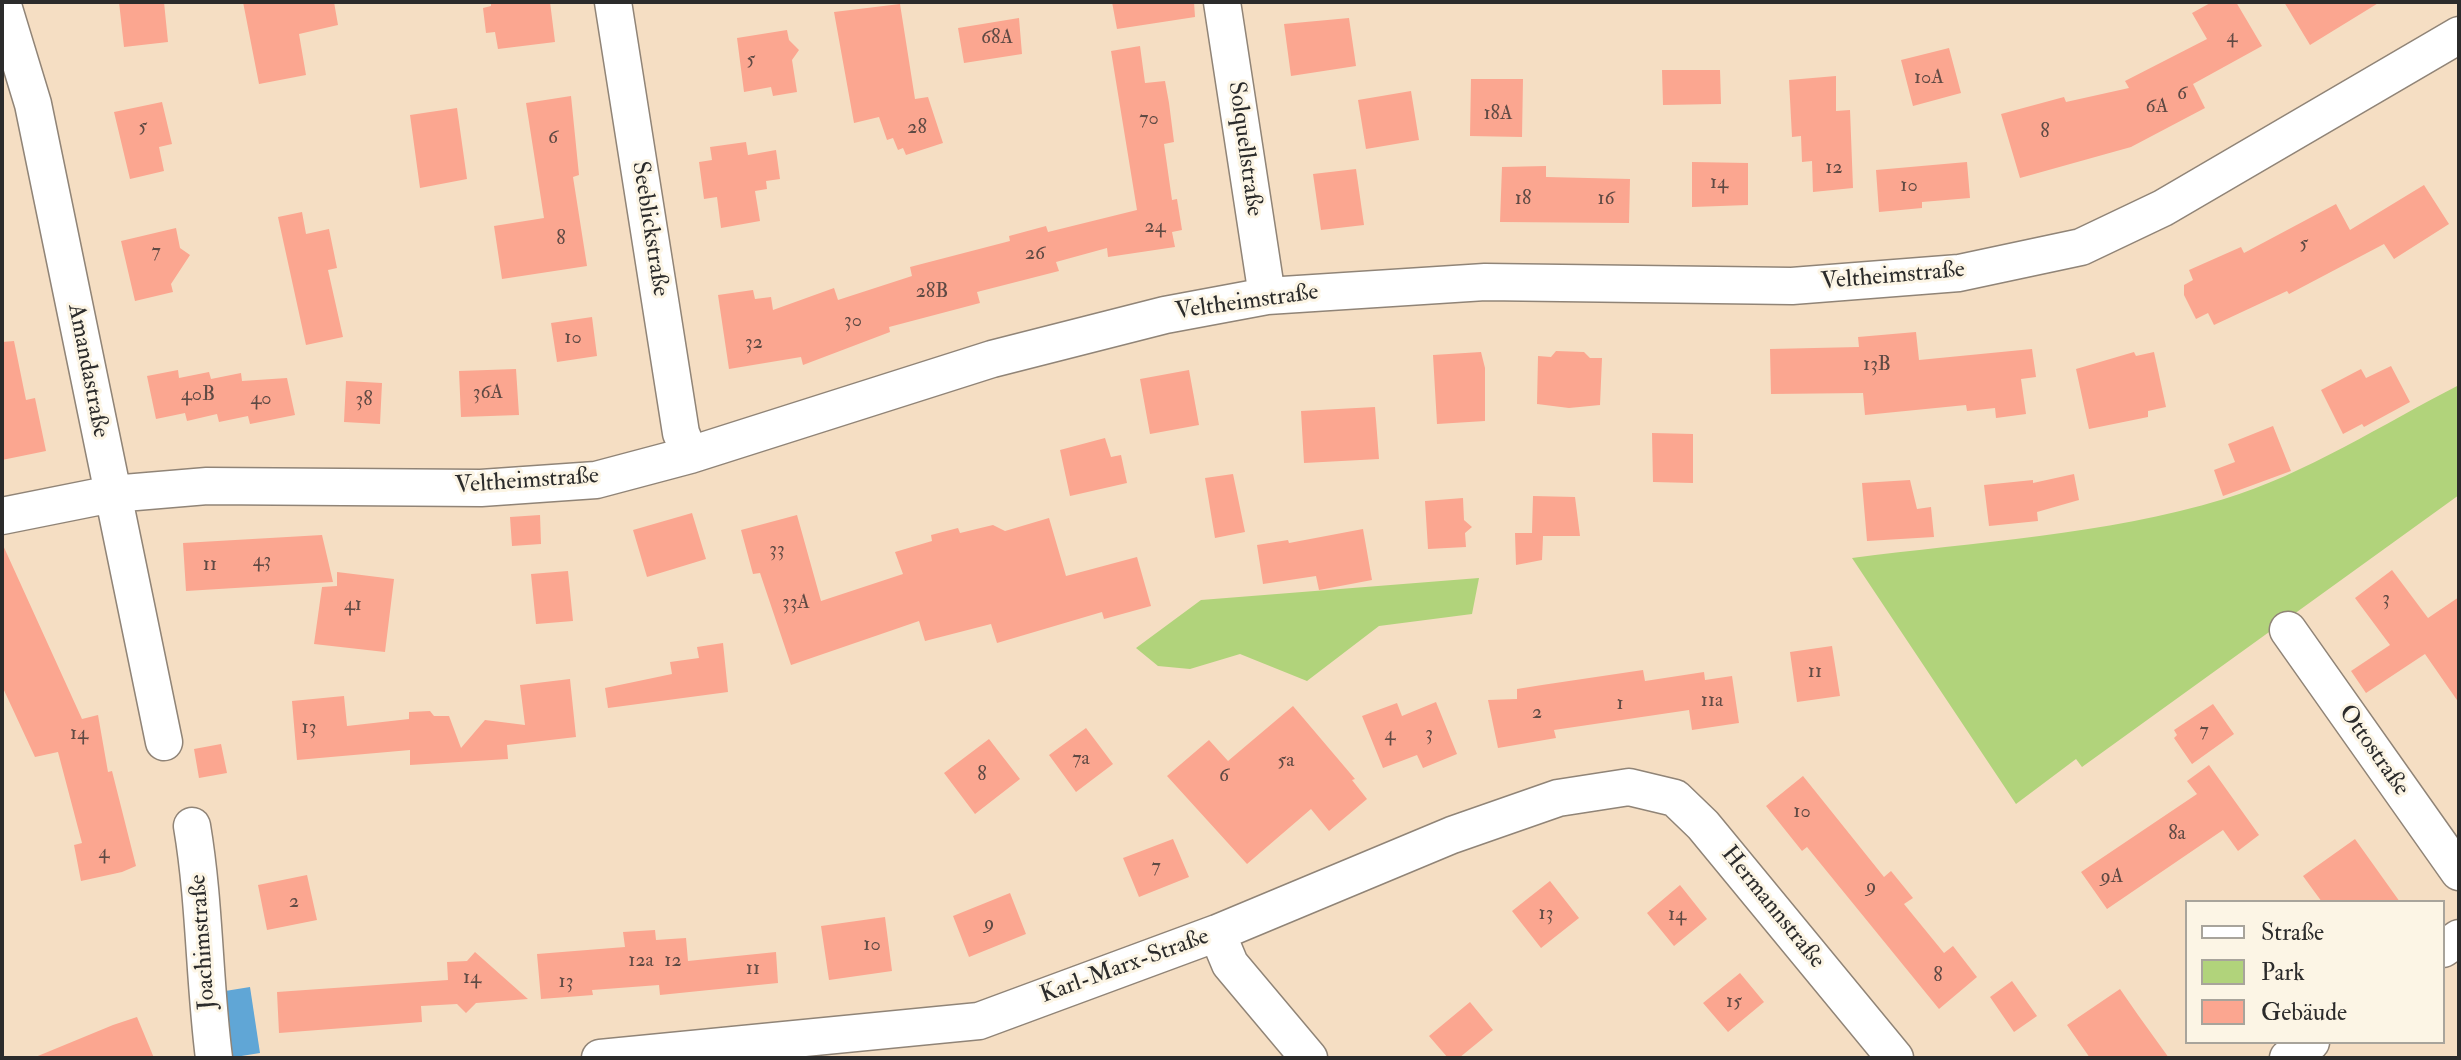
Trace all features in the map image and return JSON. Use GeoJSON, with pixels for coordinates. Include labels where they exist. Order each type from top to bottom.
{"type":"FeatureCollection","features":[{"type":"Feature","properties":{"kind":"street","name":"Amandastraße"},"geometry":{"type":"LineString","coordinates":[[2,2],[33,104],[164,742]]}},
{"type":"Feature","properties":{"kind":"street","name":"Seeblickstraße"},"geometry":{"type":"LineString","coordinates":[[613,2],[681,433],[690,455]]}},
{"type":"Feature","properties":{"kind":"street","name":"Solquellstraße"},"geometry":{"type":"LineString","coordinates":[[1222,2],[1267,296]]}},
{"type":"Feature","properties":{"kind":"street","name":"Veltheimstraße"},"geometry":{"type":"LineString","coordinates":[[2,516],[112,494],[207,486],[481,488],[596,480],[690,455],[992,359],[1165,315],[1267,296],[1485,282],[1792,286],[1959,273],[2081,247],[2188,194],[2459,35]]}},
{"type":"Feature","properties":{"kind":"street","name":"Ottostraße"},"geometry":{"type":"LineString","coordinates":[[2288,630],[2459,872]]}},
{"type":"Feature","properties":{"kind":"street","name":"Karl-Marx-Straße"},"geometry":{"type":"LineString","coordinates":[[601,1058],[979,1021],[1217,933],[1452,835],[1558,798],[1629,787]]}},
{"type":"Feature","properties":{"kind":"street","name":"Hermannstraße"},"geometry":{"type":"LineString","coordinates":[[1629,787],[1675,798],[1703,825],[1895,1058]]}},
{"type":"Feature","properties":{"kind":"street","name":"Joachimstraße"},"geometry":{"type":"LineString","coordinates":[[192,826],[203,893],[205,988],[214,1058]]}},
{"type":"Feature","properties":{"kind":"street"},"geometry":{"type":"LineString","coordinates":[[1217,933],[1230,964],[1309,1058]]}},
{"type":"Feature","properties":{"kind":"street"},"geometry":{"type":"LineString","coordinates":[[2288,1058],[2308,1044]]}},
{"type":"Feature","properties":{"kind":"green space"},"geometry":{"type":"Polygon","coordinates":[[[2459,385],[2459,495],[2082,767],[2076,759],[2016,804],[1852,558],[2086,529],[2224,499],[2255,489],[2314,462],[2459,385]]]}},
{"type":"Feature","properties":{"kind":"green space"},"geometry":{"type":"Polygon","coordinates":[[[1479,578],[1472,614],[1379,626],[1307,681],[1240,654],[1190,669],[1158,666],[1136,648],[1201,600],[1479,578]]]}},
{"type":"Feature","properties":{"kind":"water"},"geometry":{"type":"Polygon","coordinates":[[[250,987],[260,1053],[229,1058],[219,992],[250,987]]]}},
{"type":"Feature","properties":{"kind":"building"},"geometry":{"type":"Polygon","coordinates":[[[119,2],[164,2],[168,42],[124,47],[119,2]]]}},
{"type":"Feature","properties":{"kind":"building"},"geometry":{"type":"Polygon","coordinates":[[[243,2],[334,2],[338,25],[299,34],[306,75],[259,84],[243,2]]]}},
{"type":"Feature","properties":{"kind":"building"},"geometry":{"type":"Polygon","coordinates":[[[491,2],[550,2],[555,42],[498,49],[495,32],[486,33],[483,8],[491,6],[491,2]]]}},
{"type":"Feature","properties":{"kind":"building"},"geometry":{"type":"Polygon","coordinates":[[[1112,2],[1194,2],[1195,17],[1117,29],[1112,2]]]}},
{"type":"Feature","properties":{"kind":"building"},"geometry":{"type":"Polygon","coordinates":[[[2212,2],[2236,2],[2262,46],[2193,84],[2205,108],[2131,147],[2020,178],[2001,114],[2064,97],[2066,102],[2129,88],[2125,81],[2207,39],[2192,13],[2212,2]]]}},
{"type":"Feature","properties":{"kind":"building"},"geometry":{"type":"Polygon","coordinates":[[[2284,2],[2380,2],[2310,45],[2284,2]]]}},
{"type":"Feature","properties":{"kind":"building"},"geometry":{"type":"Polygon","coordinates":[[[900,4],[915,99],[928,97],[943,143],[906,155],[903,148],[898,150],[893,138],[887,140],[879,117],[854,123],[834,12],[900,4]]]}},
{"type":"Feature","properties":{"kind":"building"},"geometry":{"type":"Polygon","coordinates":[[[1019,18],[1022,54],[964,63],[958,28],[1019,18]]]}},
{"type":"Feature","properties":{"kind":"building"},"geometry":{"type":"Polygon","coordinates":[[[1349,18],[1356,66],[1291,76],[1284,24],[1349,18]]]}},
{"type":"Feature","properties":{"kind":"building"},"geometry":{"type":"Polygon","coordinates":[[[787,30],[789,40],[799,50],[792,60],[797,92],[773,96],[771,87],[744,92],[737,38],[787,30]]]}},
{"type":"Feature","properties":{"kind":"building"},"geometry":{"type":"Polygon","coordinates":[[[1140,46],[1145,83],[1165,81],[1169,103],[1174,142],[1164,144],[1172,200],[1177,199],[1182,230],[1172,232],[1175,247],[1108,257],[1107,248],[1056,262],[1059,271],[977,292],[980,303],[889,327],[890,332],[803,365],[801,357],[729,369],[718,295],[753,290],[755,299],[771,297],[773,310],[834,288],[838,300],[912,276],[910,267],[1010,241],[1009,236],[1046,226],[1048,232],[1137,210],[1111,51],[1140,46]]]}},
{"type":"Feature","properties":{"kind":"building"},"geometry":{"type":"Polygon","coordinates":[[[1949,48],[1961,93],[1913,106],[1901,60],[1949,48]]]}},
{"type":"Feature","properties":{"kind":"building"},"geometry":{"type":"Polygon","coordinates":[[[1662,70],[1720,70],[1721,104],[1663,105],[1662,70]]]}},
{"type":"Feature","properties":{"kind":"building"},"geometry":{"type":"Polygon","coordinates":[[[1836,76],[1836,111],[1850,110],[1853,188],[1813,192],[1812,161],[1802,162],[1801,136],[1792,137],[1789,80],[1836,76]]]}},
{"type":"Feature","properties":{"kind":"building"},"geometry":{"type":"Polygon","coordinates":[[[1471,79],[1523,79],[1522,137],[1470,136],[1471,79]]]}},
{"type":"Feature","properties":{"kind":"building"},"geometry":{"type":"Polygon","coordinates":[[[1411,91],[1419,140],[1366,149],[1358,100],[1411,91]]]}},
{"type":"Feature","properties":{"kind":"building"},"geometry":{"type":"Polygon","coordinates":[[[571,96],[579,175],[573,177],[587,266],[502,279],[494,226],[544,218],[526,103],[571,96]]]}},
{"type":"Feature","properties":{"kind":"building"},"geometry":{"type":"Polygon","coordinates":[[[162,102],[172,144],[159,147],[164,171],[130,179],[114,112],[162,102]]]}},
{"type":"Feature","properties":{"kind":"building"},"geometry":{"type":"Polygon","coordinates":[[[457,108],[467,179],[420,188],[410,115],[457,108]]]}},
{"type":"Feature","properties":{"kind":"building"},"geometry":{"type":"Polygon","coordinates":[[[746,142],[748,155],[776,150],[780,179],[766,181],[767,189],[755,191],[760,221],[721,228],[717,197],[704,199],[699,162],[712,160],[710,147],[746,142]]]}},
{"type":"Feature","properties":{"kind":"building"},"geometry":{"type":"Polygon","coordinates":[[[1692,162],[1748,163],[1748,205],[1692,207],[1692,162]]]}},
{"type":"Feature","properties":{"kind":"building"},"geometry":{"type":"Polygon","coordinates":[[[1967,162],[1970,198],[1922,202],[1922,208],[1879,212],[1876,170],[1967,162]]]}},
{"type":"Feature","properties":{"kind":"building"},"geometry":{"type":"Polygon","coordinates":[[[1546,166],[1546,177],[1630,179],[1629,223],[1500,222],[1502,167],[1546,166]]]}},
{"type":"Feature","properties":{"kind":"building"},"geometry":{"type":"Polygon","coordinates":[[[1356,169],[1364,225],[1321,230],[1313,174],[1356,169]]]}},
{"type":"Feature","properties":{"kind":"building"},"geometry":{"type":"Polygon","coordinates":[[[2424,185],[2449,224],[2394,259],[2384,244],[2289,294],[2287,291],[2214,325],[2208,313],[2196,319],[2184,295],[2184,285],[2193,280],[2189,270],[2241,247],[2244,253],[2336,204],[2350,230],[2424,185]]]}},
{"type":"Feature","properties":{"kind":"building"},"geometry":{"type":"Polygon","coordinates":[[[302,212],[306,234],[329,229],[337,268],[328,270],[343,337],[306,345],[278,217],[302,212]]]}},
{"type":"Feature","properties":{"kind":"building"},"geometry":{"type":"Polygon","coordinates":[[[176,228],[180,248],[190,255],[171,284],[173,292],[135,301],[121,241],[176,228]]]}},
{"type":"Feature","properties":{"kind":"building"},"geometry":{"type":"Polygon","coordinates":[[[592,317],[597,356],[557,362],[551,323],[592,317]]]}},
{"type":"Feature","properties":{"kind":"building"},"geometry":{"type":"Polygon","coordinates":[[[1916,332],[1919,360],[2032,349],[2036,377],[2021,379],[2026,414],[1996,418],[1995,408],[1967,411],[1966,405],[1865,415],[1863,393],[1771,394],[1770,349],[1859,347],[1858,337],[1916,332]]]}},
{"type":"Feature","properties":{"kind":"building"},"geometry":{"type":"Polygon","coordinates":[[[14,341],[26,400],[35,398],[46,451],[2,460],[2,342],[14,341]]]}},
{"type":"Feature","properties":{"kind":"building"},"geometry":{"type":"Polygon","coordinates":[[[1556,351],[1584,352],[1590,358],[1602,358],[1600,405],[1569,408],[1537,404],[1538,356],[1551,357],[1556,351]]]}},
{"type":"Feature","properties":{"kind":"building"},"geometry":{"type":"Polygon","coordinates":[[[1481,352],[1485,368],[1485,421],[1437,424],[1433,355],[1481,352]]]}},
{"type":"Feature","properties":{"kind":"building"},"geometry":{"type":"Polygon","coordinates":[[[2134,352],[2136,356],[2154,352],[2166,407],[2148,411],[2148,417],[2089,429],[2076,369],[2134,352]]]}},
{"type":"Feature","properties":{"kind":"building"},"geometry":{"type":"Polygon","coordinates":[[[2391,366],[2410,402],[2364,427],[2362,424],[2343,434],[2321,390],[2361,369],[2366,378],[2391,366]]]}},
{"type":"Feature","properties":{"kind":"building"},"geometry":{"type":"Polygon","coordinates":[[[516,369],[519,415],[461,417],[459,371],[516,369]]]}},
{"type":"Feature","properties":{"kind":"building"},"geometry":{"type":"Polygon","coordinates":[[[178,370],[179,378],[209,372],[211,379],[241,373],[242,381],[287,378],[295,415],[250,424],[248,416],[219,422],[217,414],[187,421],[185,413],[156,419],[147,376],[178,370]]]}},
{"type":"Feature","properties":{"kind":"building"},"geometry":{"type":"Polygon","coordinates":[[[1189,370],[1199,425],[1150,434],[1140,379],[1189,370]]]}},
{"type":"Feature","properties":{"kind":"building"},"geometry":{"type":"Polygon","coordinates":[[[346,381],[382,383],[380,424],[344,422],[346,381]]]}},
{"type":"Feature","properties":{"kind":"building"},"geometry":{"type":"Polygon","coordinates":[[[1375,407],[1379,459],[1304,463],[1301,411],[1375,407]]]}},
{"type":"Feature","properties":{"kind":"building"},"geometry":{"type":"Polygon","coordinates":[[[2273,426],[2291,471],[2223,496],[2214,470],[2235,462],[2228,444],[2273,426]]]}},
{"type":"Feature","properties":{"kind":"building"},"geometry":{"type":"Polygon","coordinates":[[[1652,433],[1693,434],[1693,483],[1653,482],[1652,433]]]}},
{"type":"Feature","properties":{"kind":"building"},"geometry":{"type":"Polygon","coordinates":[[[1105,438],[1111,457],[1121,455],[1127,483],[1070,496],[1060,450],[1105,438]]]}},
{"type":"Feature","properties":{"kind":"building"},"geometry":{"type":"Polygon","coordinates":[[[1233,474],[1245,532],[1215,538],[1205,478],[1233,474]]]}},
{"type":"Feature","properties":{"kind":"building"},"geometry":{"type":"Polygon","coordinates":[[[2074,474],[2079,500],[2037,512],[2038,521],[1989,526],[1984,485],[2033,480],[2033,483],[2074,474]]]}},
{"type":"Feature","properties":{"kind":"building"},"geometry":{"type":"Polygon","coordinates":[[[1910,480],[1917,509],[1931,507],[1934,537],[1867,541],[1862,483],[1910,480]]]}},
{"type":"Feature","properties":{"kind":"building"},"geometry":{"type":"Polygon","coordinates":[[[1533,496],[1575,497],[1580,536],[1543,536],[1542,560],[1516,565],[1515,533],[1532,533],[1533,496]]]}},
{"type":"Feature","properties":{"kind":"building"},"geometry":{"type":"Polygon","coordinates":[[[1463,498],[1464,520],[1472,527],[1465,533],[1466,547],[1428,549],[1425,501],[1463,498]]]}},
{"type":"Feature","properties":{"kind":"building"},"geometry":{"type":"Polygon","coordinates":[[[692,513],[706,559],[647,577],[633,530],[692,513]]]}},
{"type":"Feature","properties":{"kind":"building"},"geometry":{"type":"Polygon","coordinates":[[[540,515],[541,544],[512,546],[510,517],[540,515]]]}},
{"type":"Feature","properties":{"kind":"building"},"geometry":{"type":"Polygon","coordinates":[[[797,515],[821,601],[903,574],[895,552],[932,541],[931,535],[958,528],[960,533],[993,525],[1005,531],[1049,518],[1066,576],[1137,557],[1151,606],[1104,619],[1102,612],[997,643],[991,624],[925,641],[919,621],[791,665],[760,573],[753,574],[741,530],[797,515]]]}},
{"type":"Feature","properties":{"kind":"building"},"geometry":{"type":"Polygon","coordinates":[[[1363,529],[1372,580],[1319,590],[1316,576],[1263,584],[1257,545],[1288,540],[1289,543],[1363,529]]]}},
{"type":"Feature","properties":{"kind":"building"},"geometry":{"type":"Polygon","coordinates":[[[322,535],[333,582],[186,591],[183,543],[322,535]]]}},
{"type":"Feature","properties":{"kind":"building"},"geometry":{"type":"Polygon","coordinates":[[[2,543],[82,719],[98,715],[108,772],[112,771],[136,866],[122,872],[81,881],[74,845],[82,843],[58,752],[35,757],[2,686],[2,543]]]}},
{"type":"Feature","properties":{"kind":"building"},"geometry":{"type":"Polygon","coordinates":[[[2392,570],[2428,618],[2459,597],[2459,703],[2425,654],[2366,693],[2351,671],[2390,645],[2355,598],[2392,570]]]}},
{"type":"Feature","properties":{"kind":"building"},"geometry":{"type":"Polygon","coordinates":[[[568,571],[573,621],[536,624],[531,574],[568,571]]]}},
{"type":"Feature","properties":{"kind":"building"},"geometry":{"type":"Polygon","coordinates":[[[337,572],[394,579],[385,652],[314,644],[322,587],[337,586],[337,572]]]}},
{"type":"Feature","properties":{"kind":"building"},"geometry":{"type":"Polygon","coordinates":[[[723,643],[728,692],[608,708],[605,688],[672,674],[670,662],[699,658],[697,647],[723,643]]]}},
{"type":"Feature","properties":{"kind":"building"},"geometry":{"type":"Polygon","coordinates":[[[1832,646],[1840,696],[1797,702],[1790,652],[1832,646]]]}},
{"type":"Feature","properties":{"kind":"building"},"geometry":{"type":"Polygon","coordinates":[[[1643,670],[1645,681],[1704,672],[1705,680],[1732,676],[1739,723],[1692,730],[1689,710],[1554,730],[1556,738],[1498,748],[1488,700],[1517,699],[1517,689],[1643,670]]]}},
{"type":"Feature","properties":{"kind":"building"},"geometry":{"type":"Polygon","coordinates":[[[570,679],[576,737],[507,745],[508,759],[410,765],[410,750],[297,760],[292,701],[344,696],[347,726],[409,719],[409,712],[430,711],[434,716],[449,716],[461,748],[485,720],[525,725],[520,685],[570,679]]]}},
{"type":"Feature","properties":{"kind":"building"},"geometry":{"type":"Polygon","coordinates":[[[1436,702],[1457,754],[1423,768],[1417,755],[1383,768],[1362,716],[1397,703],[1402,716],[1436,702]]]}},
{"type":"Feature","properties":{"kind":"building"},"geometry":{"type":"Polygon","coordinates":[[[2213,704],[2234,734],[2192,764],[2174,738],[2177,735],[2174,730],[2213,704]]]}},
{"type":"Feature","properties":{"kind":"building"},"geometry":{"type":"Polygon","coordinates":[[[1293,706],[1355,779],[1352,780],[1367,799],[1329,831],[1311,809],[1247,864],[1167,776],[1209,740],[1228,761],[1293,706]]]}},
{"type":"Feature","properties":{"kind":"building"},"geometry":{"type":"Polygon","coordinates":[[[1086,728],[1113,764],[1076,792],[1049,755],[1086,728]]]}},
{"type":"Feature","properties":{"kind":"building"},"geometry":{"type":"Polygon","coordinates":[[[989,739],[1020,779],[975,814],[944,773],[989,739]]]}},
{"type":"Feature","properties":{"kind":"building"},"geometry":{"type":"Polygon","coordinates":[[[221,744],[227,773],[199,778],[194,749],[221,744]]]}},
{"type":"Feature","properties":{"kind":"building"},"geometry":{"type":"Polygon","coordinates":[[[2209,765],[2259,835],[2238,851],[2223,830],[2107,909],[2081,872],[2197,794],[2187,781],[2209,765]]]}},
{"type":"Feature","properties":{"kind":"building"},"geometry":{"type":"Polygon","coordinates":[[[1803,776],[1884,877],[1891,871],[1913,898],[1904,904],[1944,953],[1953,946],[1977,977],[1939,1009],[1807,847],[1802,851],[1766,806],[1803,776]]]}},
{"type":"Feature","properties":{"kind":"building"},"geometry":{"type":"Polygon","coordinates":[[[1173,839],[1189,877],[1139,897],[1123,858],[1173,839]]]}},
{"type":"Feature","properties":{"kind":"building"},"geometry":{"type":"Polygon","coordinates":[[[2355,839],[2399,900],[2321,900],[2303,876],[2355,839]]]}},
{"type":"Feature","properties":{"kind":"building"},"geometry":{"type":"Polygon","coordinates":[[[307,875],[317,920],[267,930],[258,885],[307,875]]]}},
{"type":"Feature","properties":{"kind":"building"},"geometry":{"type":"Polygon","coordinates":[[[1550,881],[1579,918],[1541,948],[1512,911],[1550,881]]]}},
{"type":"Feature","properties":{"kind":"building"},"geometry":{"type":"Polygon","coordinates":[[[1680,885],[1707,919],[1674,946],[1647,913],[1680,885]]]}},
{"type":"Feature","properties":{"kind":"building"},"geometry":{"type":"Polygon","coordinates":[[[1010,893],[1026,934],[969,957],[953,916],[1010,893]]]}},
{"type":"Feature","properties":{"kind":"building"},"geometry":{"type":"Polygon","coordinates":[[[885,917],[892,971],[829,980],[821,926],[885,917]]]}},
{"type":"Feature","properties":{"kind":"building"},"geometry":{"type":"Polygon","coordinates":[[[655,930],[656,940],[686,938],[688,961],[776,952],[778,983],[660,995],[659,985],[592,990],[593,995],[541,999],[537,954],[625,947],[623,932],[655,930]]]}},
{"type":"Feature","properties":{"kind":"building"},"geometry":{"type":"Polygon","coordinates":[[[475,952],[528,999],[476,1003],[466,1013],[457,1004],[421,1006],[422,1022],[279,1033],[277,992],[448,980],[447,962],[467,961],[475,952]]]}},
{"type":"Feature","properties":{"kind":"building"},"geometry":{"type":"Polygon","coordinates":[[[1740,973],[1764,1002],[1728,1032],[1703,1003],[1740,973]]]}},
{"type":"Feature","properties":{"kind":"building"},"geometry":{"type":"Polygon","coordinates":[[[2012,981],[2037,1016],[2014,1032],[1990,997],[2012,981]]]}},
{"type":"Feature","properties":{"kind":"building"},"geometry":{"type":"Polygon","coordinates":[[[2120,989],[2169,1058],[2090,1058],[2067,1025],[2120,989]]]}},
{"type":"Feature","properties":{"kind":"building"},"geometry":{"type":"Polygon","coordinates":[[[1470,1002],[1493,1030],[1459,1058],[1448,1058],[1429,1036],[1470,1002]]]}},
{"type":"Feature","properties":{"kind":"building"},"geometry":{"type":"Polygon","coordinates":[[[137,1017],[154,1058],[33,1058],[113,1025],[137,1017]]]}}]}
